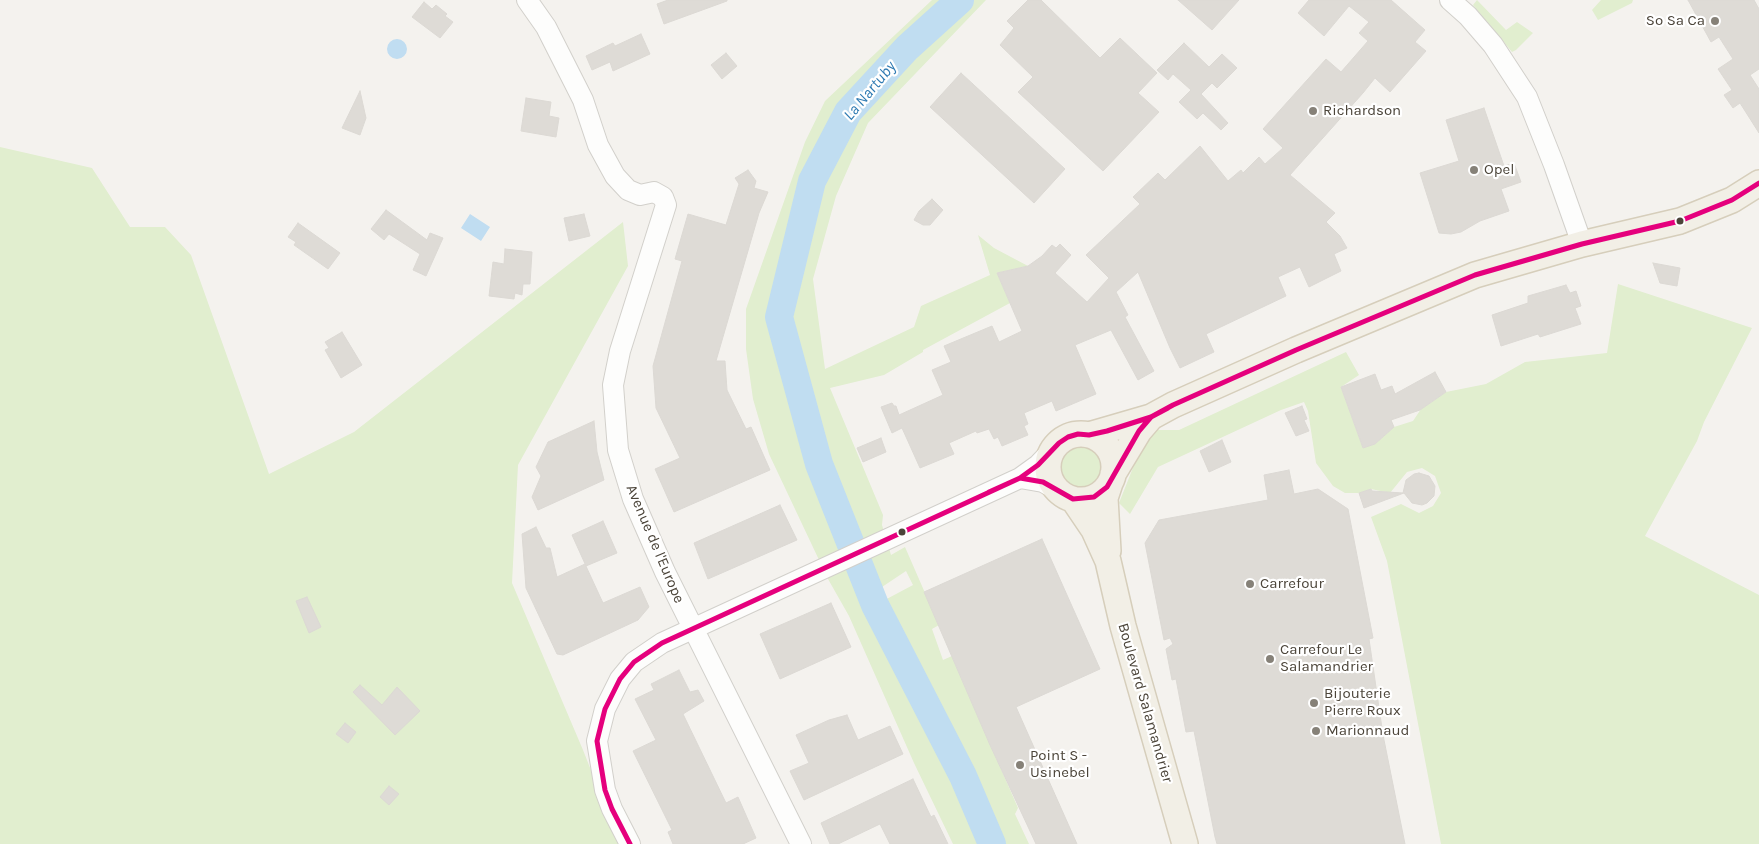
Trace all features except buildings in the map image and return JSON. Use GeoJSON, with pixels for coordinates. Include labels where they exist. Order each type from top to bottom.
{"type":"FeatureCollection","features":[{"type":"Feature","properties":{"kind":"main road"},"geometry":{"type":"LineString","coordinates":[[1151,418],[1139,431],[1103,491],[1094,497],[1084,499],[1066,495],[1050,478],[1048,467],[1050,456],[1063,439],[1073,435],[1089,435],[1151,418],[1173,406],[1296,350],[1467,279],[1582,244],[1680,221],[1732,200],[1759,184]]}},
{"type":"Feature","properties":{"kind":"main road"},"geometry":{"type":"LineString","coordinates":[[1089,435],[1103,443],[1110,452],[1113,462],[1111,478]]}},
{"type":"Feature","properties":{"kind":"main road","name":"Boulevard Salamandrier"},"geometry":{"type":"LineString","coordinates":[[1111,478],[1106,491],[1105,504],[1108,561],[1123,626],[1185,844]]}},
{"type":"Feature","properties":{"kind":"main road","name":"Boulevard Salamandrier"},"geometry":{"type":"LineString","coordinates":[[1066,495],[1094,530],[1108,561]]}},
{"type":"Feature","properties":{"kind":"street","name":"Avenue de l'Europe"},"geometry":{"type":"LineString","coordinates":[[527,0],[546,28],[584,100],[598,145],[614,176],[628,190],[640,195],[654,192],[663,197],[666,206],[620,351],[613,385],[618,450],[633,499],[665,572],[801,844]]}},
{"type":"Feature","properties":{"kind":"street"},"geometry":{"type":"LineString","coordinates":[[1450,0],[1468,16],[1494,45],[1527,97],[1582,244]]}},
{"type":"Feature","properties":{"kind":"street"},"geometry":{"type":"LineString","coordinates":[[630,844],[604,790],[597,741],[605,709],[620,679],[634,662],[662,643],[1020,478],[1038,465],[1055,447]]}},
{"type":"Feature","properties":{"kind":"street"},"geometry":{"type":"LineString","coordinates":[[1020,478],[1044,482],[1066,495]]}},
{"type":"Feature","properties":{"kind":"green space","name":"La Nartuby"},"geometry":{"type":"Polygon","coordinates":[[[932,0],[986,0],[868,123],[836,196],[813,279],[825,369],[914,327],[921,306],[990,275],[978,235],[994,248],[1028,266],[997,273],[1010,303],[923,350],[923,352],[884,375],[830,388],[883,515],[882,525],[891,555],[905,547],[939,625],[932,629],[943,660],[952,656],[1018,808],[1015,814],[1029,844],[953,844],[914,763],[849,616],[828,579],[769,454],[753,399],[746,349],[746,309],[805,142],[825,101],[932,0]],[[906,571],[876,591],[881,602],[913,585],[906,571]]]}},
{"type":"Feature","properties":{"kind":"green space"},"geometry":{"type":"Polygon","coordinates":[[[1477,0],[1506,30],[1517,22],[1533,33],[1512,52],[1473,5],[1477,0]]]}},
{"type":"Feature","properties":{"kind":"green space"},"geometry":{"type":"Polygon","coordinates":[[[1601,0],[1633,0],[1632,3],[1598,20],[1592,10],[1601,0]]]}},
{"type":"Feature","properties":{"kind":"green space"},"geometry":{"type":"Polygon","coordinates":[[[0,147],[92,168],[130,227],[165,227],[191,255],[269,474],[354,432],[623,222],[628,266],[518,465],[512,583],[583,750],[620,844],[0,844],[0,147]]]}},
{"type":"Feature","properties":{"kind":"green space"},"geometry":{"type":"Polygon","coordinates":[[[1618,284],[1752,328],[1704,422],[1697,441],[1645,536],[1759,595],[1759,844],[1441,844],[1387,561],[1371,517],[1401,504],[1419,513],[1433,506],[1441,493],[1435,476],[1422,468],[1407,472],[1390,493],[1371,489],[1359,493],[1345,493],[1333,486],[1316,463],[1308,411],[1304,402],[1281,410],[1158,467],[1130,514],[1119,503],[1140,450],[1156,430],[1179,430],[1346,352],[1359,375],[1341,387],[1363,448],[1375,444],[1394,427],[1413,421],[1421,409],[1446,392],[1486,384],[1525,362],[1607,353],[1618,284]]]}},
{"type":"Feature","properties":{"kind":"green space"},"geometry":{"type":"Polygon","coordinates":[[[1077,446],[1085,446],[1096,452],[1102,467],[1096,482],[1085,488],[1077,488],[1066,482],[1060,471],[1060,463],[1066,452],[1077,446]]]}},
{"type":"Feature","properties":{"kind":"water"},"geometry":{"type":"Polygon","coordinates":[[[397,39],[404,42],[407,49],[404,56],[397,59],[390,56],[387,49],[390,42],[397,39]]]}},
{"type":"Feature","properties":{"kind":"water"},"geometry":{"type":"Polygon","coordinates":[[[470,214],[490,227],[481,241],[461,228],[470,214]]]}},
{"type":"Feature","properties":{"kind":"waterway","name":"La Nartuby"},"geometry":{"type":"LineString","coordinates":[[960,0],[907,48],[848,112],[812,181],[779,317],[819,464],[875,605],[963,776],[992,844]]}},
{"type":"Feature","properties":{"kind":"transit line"},"geometry":{"type":"LineString","coordinates":[[630,844],[612,809],[605,790],[597,741],[605,709],[620,679],[634,662],[662,643],[1020,478],[1043,482],[1073,499],[1094,497],[1107,487],[1139,431],[1151,417],[1173,405],[1296,350],[1475,275],[1582,244],[1680,221],[1732,200],[1759,183]]}},
{"type":"Feature","properties":{"kind":"transit line"},"geometry":{"type":"LineString","coordinates":[[989,492],[1020,478],[1038,465],[1059,443],[1068,437],[1107,431],[1151,417],[1168,408]]}},
{"type":"Feature","properties":{"kind":"place","name":"So Sa Ca"},"geometry":{"type":"Point","coordinates":[1715,21]}},
{"type":"Feature","properties":{"kind":"place","name":"Richardson"},"geometry":{"type":"Point","coordinates":[1313,111]}},
{"type":"Feature","properties":{"kind":"place","name":"Opel"},"geometry":{"type":"Point","coordinates":[1474,170]}},
{"type":"Feature","properties":{"kind":"place","name":"Carrefour"},"geometry":{"type":"Point","coordinates":[1250,584]}},
{"type":"Feature","properties":{"kind":"place","name":"Carrefour Le Salamandrier"},"geometry":{"type":"Point","coordinates":[1270,659]}},
{"type":"Feature","properties":{"kind":"place","name":"Bijouterie Pierre Roux"},"geometry":{"type":"Point","coordinates":[1314,703]}},
{"type":"Feature","properties":{"kind":"place","name":"Marionnaud"},"geometry":{"type":"Point","coordinates":[1316,731]}},
{"type":"Feature","properties":{"kind":"place","name":"Point S - Usinebel"},"geometry":{"type":"Point","coordinates":[1020,765]}}]}
